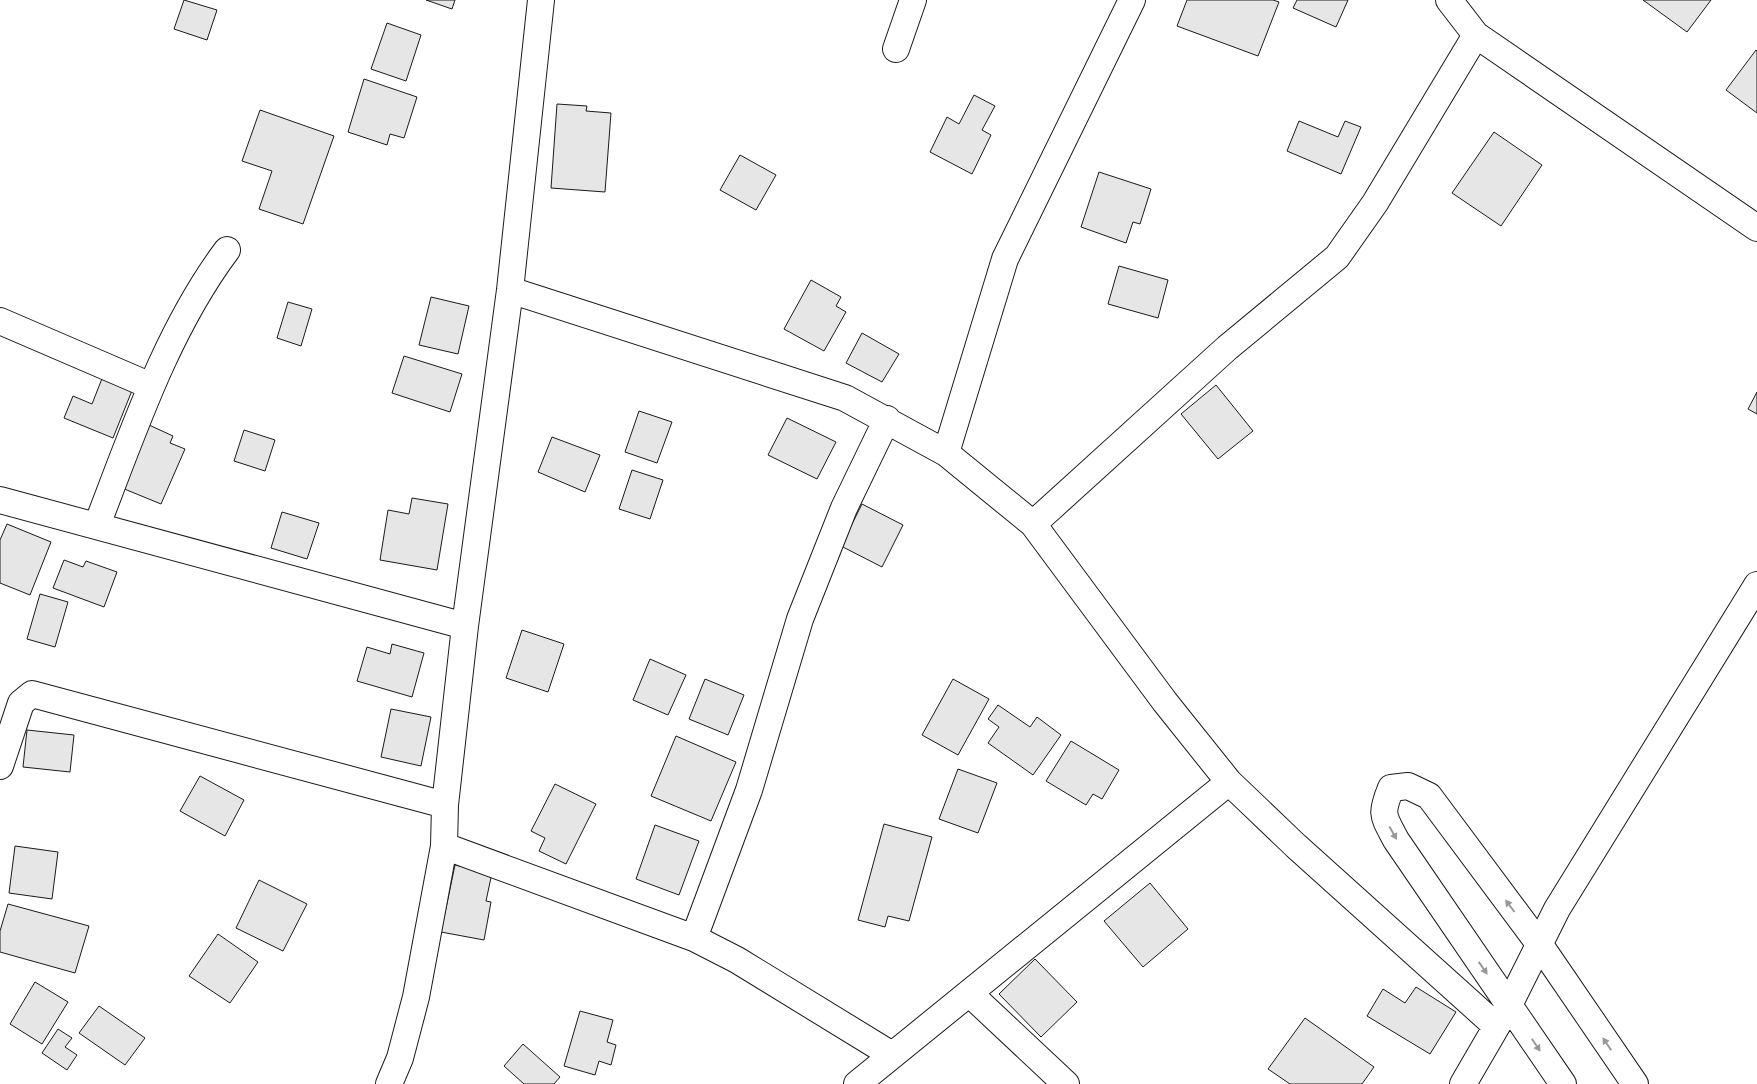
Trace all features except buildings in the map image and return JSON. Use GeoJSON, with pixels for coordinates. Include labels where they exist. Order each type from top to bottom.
{"type":"FeatureCollection","features":[{"type":"Feature","properties":{"kind":"street"},"geometry":{"type":"LineString","coordinates":[[389,1084],[400,1058],[416,997],[444,846],[444,805],[465,626],[510,290],[541,0]]}},
{"type":"Feature","properties":{"kind":"street"},"geometry":{"type":"LineString","coordinates":[[896,50],[913,0]]}},
{"type":"Feature","properties":{"kind":"street"},"geometry":{"type":"LineString","coordinates":[[946,453],[1005,259],[1132,0]]}},
{"type":"Feature","properties":{"kind":"street"},"geometry":{"type":"LineString","coordinates":[[1448,0],[1476,35],[1757,228]]}},
{"type":"Feature","properties":{"kind":"street"},"geometry":{"type":"LineString","coordinates":[[1033,524],[1228,348],[1337,257],[1375,203],[1476,35]]}},
{"type":"Feature","properties":{"kind":"street"},"geometry":{"type":"LineString","coordinates":[[97,525],[151,386],[205,279],[227,250]]}},
{"type":"Feature","properties":{"kind":"street"},"geometry":{"type":"LineString","coordinates":[[510,290],[845,398],[887,419],[946,453],[1033,524],[1165,702],[1229,782],[1296,846],[1503,1016],[1563,1084]]}},
{"type":"Feature","properties":{"kind":"street"},"geometry":{"type":"LineString","coordinates":[[0,321],[151,386]]}},
{"type":"Feature","properties":{"kind":"street"},"geometry":{"type":"LineString","coordinates":[[694,938],[749,790],[800,618],[844,508],[887,419]]}},
{"type":"Feature","properties":{"kind":"street"},"geometry":{"type":"LineString","coordinates":[[0,500],[465,626]]}},
{"type":"Feature","properties":{"kind":"street"},"geometry":{"type":"LineString","coordinates":[[1463,1084],[1503,1016],[1557,909],[1757,585]]}},
{"type":"Feature","properties":{"kind":"street"},"geometry":{"type":"LineString","coordinates":[[0,766],[21,703],[32,694],[444,805]]}},
{"type":"Feature","properties":{"kind":"street"},"geometry":{"type":"LineString","coordinates":[[857,1084],[1229,782]]}},
{"type":"Feature","properties":{"kind":"street"},"geometry":{"type":"LineString","coordinates":[[1503,1016],[1383,815],[1384,804],[1391,788],[1408,786],[1428,796],[1540,945],[1635,1084]]}},
{"type":"Feature","properties":{"kind":"street"},"geometry":{"type":"LineString","coordinates":[[444,846],[694,938],[737,960],[892,1055]]}},
{"type":"Feature","properties":{"kind":"street"},"geometry":{"type":"LineString","coordinates":[[969,993],[1066,1084]]}}]}
